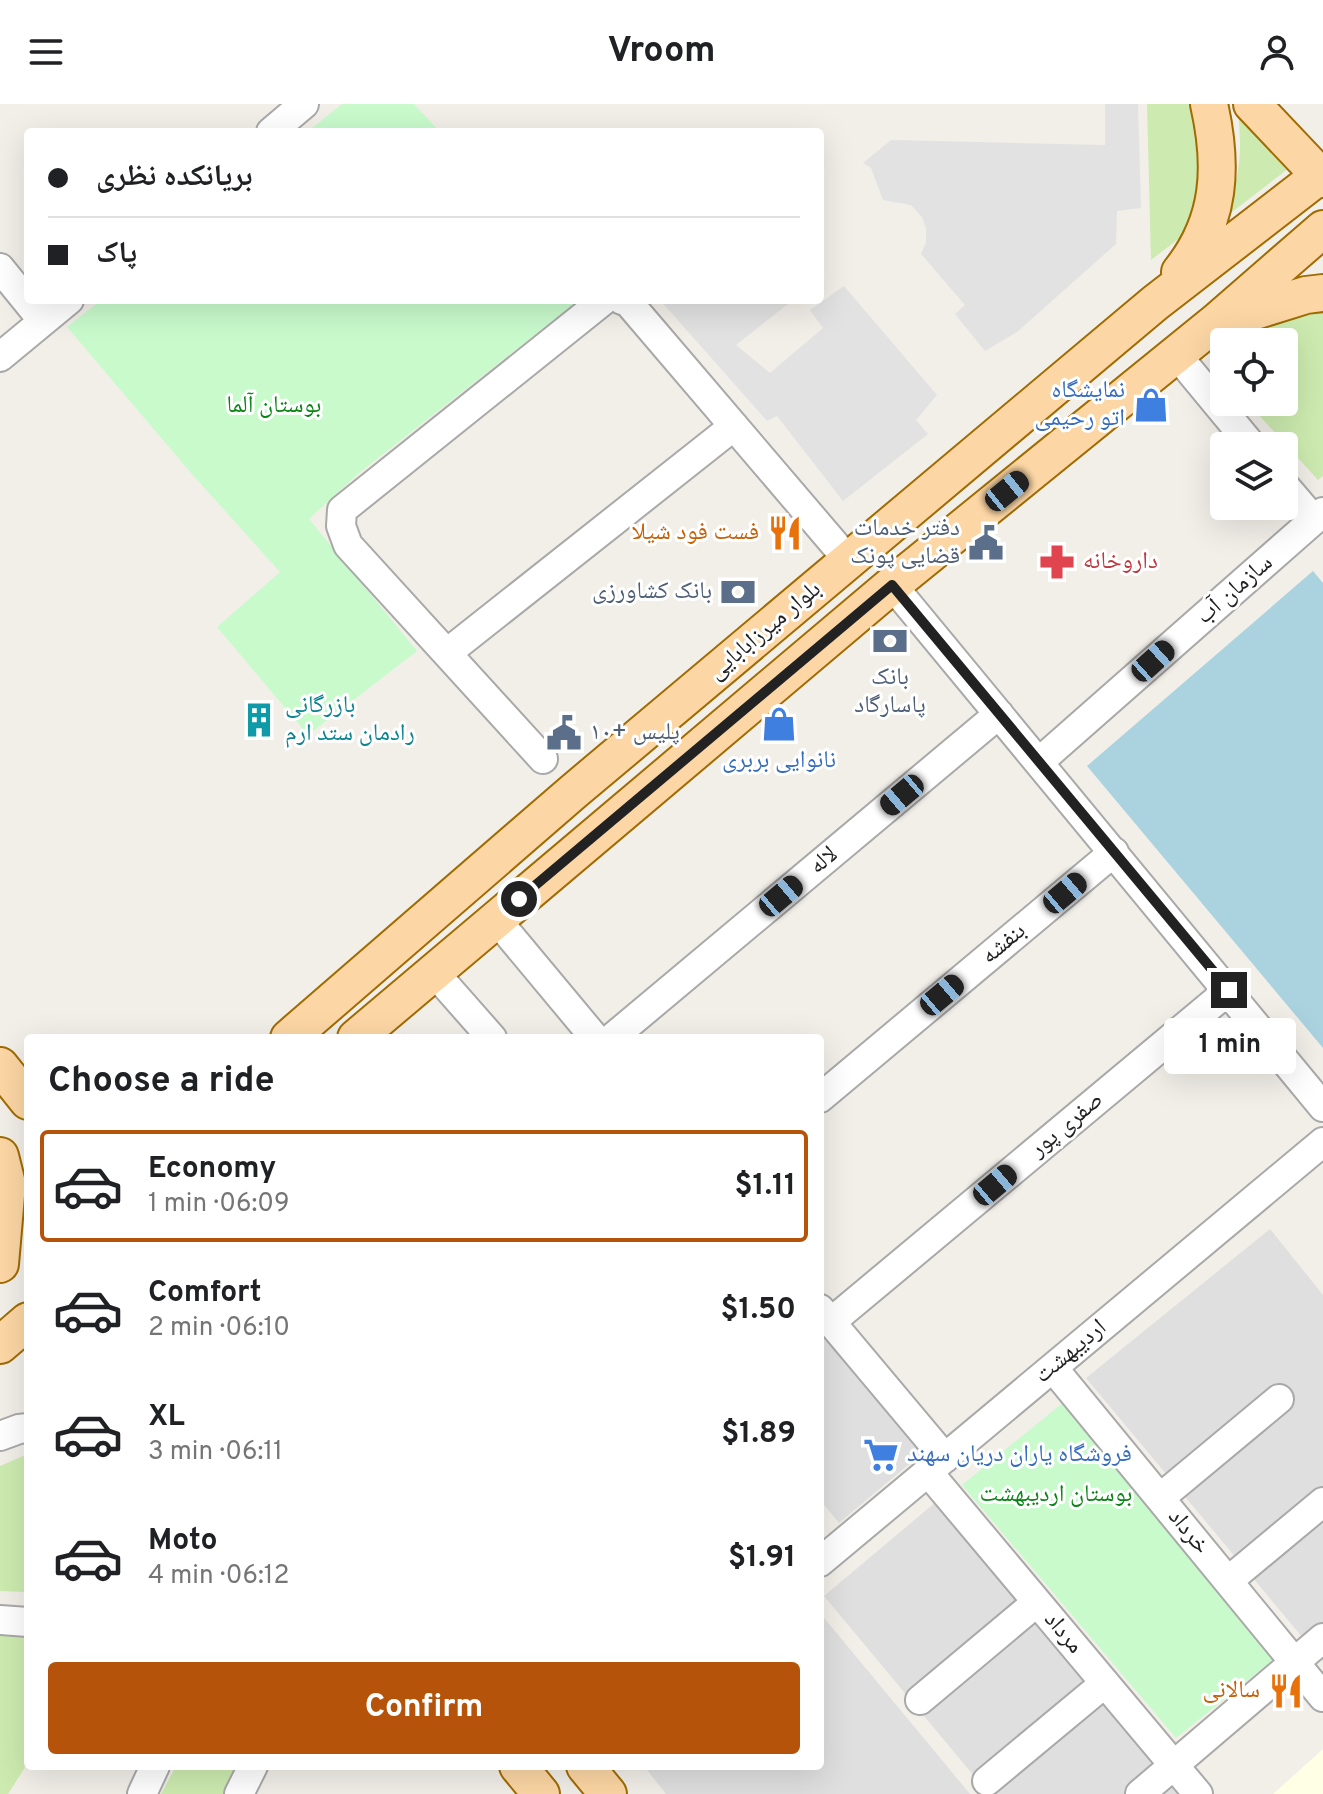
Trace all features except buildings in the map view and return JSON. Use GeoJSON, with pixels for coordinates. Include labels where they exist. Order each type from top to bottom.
{"type":"FeatureCollection","features":[{"type":"Feature","properties":{"kind":"main road"},"geometry":{"type":"LineString","coordinates":[[1155,303],[1196,252],[1208,224],[1216,192],[1218,162],[1209,104]]}},
{"type":"Feature","properties":{"kind":"main road"},"geometry":{"type":"LineString","coordinates":[[1252,104],[1322,176]]}},
{"type":"Feature","properties":{"kind":"main road","name":"بلوار میرزابابایی"},"geometry":{"type":"LineString","coordinates":[[294,1034],[573,792],[1155,303],[1322,176]]}},
{"type":"Feature","properties":{"kind":"main road","name":"بلوار میرزابابایی"},"geometry":{"type":"LineString","coordinates":[[361,1034],[892,585],[1216,322],[1323,229]]}},
{"type":"Feature","properties":{"kind":"main road"},"geometry":{"type":"LineString","coordinates":[[1216,322],[1306,295],[1323,293]]}},
{"type":"Feature","properties":{"kind":"main road"},"geometry":{"type":"LineString","coordinates":[[0,1066],[24,1096]]}},
{"type":"Feature","properties":{"kind":"main road"},"geometry":{"type":"LineString","coordinates":[[0,1141],[24,1169]]}},
{"type":"Feature","properties":{"kind":"main road"},"geometry":{"type":"LineString","coordinates":[[0,1156],[7,1184],[0,1264]]}},
{"type":"Feature","properties":{"kind":"main road"},"geometry":{"type":"LineString","coordinates":[[0,1284],[24,1263]]}},
{"type":"Feature","properties":{"kind":"main road"},"geometry":{"type":"LineString","coordinates":[[0,1345],[24,1324]]}},
{"type":"Feature","properties":{"kind":"main road"},"geometry":{"type":"LineString","coordinates":[[521,1770],[541,1794]]}},
{"type":"Feature","properties":{"kind":"main road"},"geometry":{"type":"LineString","coordinates":[[588,1770],[608,1794]]}},
{"type":"Feature","properties":{"kind":"street"},"geometry":{"type":"LineString","coordinates":[[276,128],[304,104]]}},
{"type":"Feature","properties":{"kind":"street"},"geometry":{"type":"LineString","coordinates":[[0,268],[24,298]]}},
{"type":"Feature","properties":{"kind":"street"},"geometry":{"type":"LineString","coordinates":[[29,304],[43,321]]}},
{"type":"Feature","properties":{"kind":"street"},"geometry":{"type":"LineString","coordinates":[[0,357],[64,304]]}},
{"type":"Feature","properties":{"kind":"street"},"geometry":{"type":"LineString","coordinates":[[543,759],[348,545],[341,526],[342,510],[599,304]]}},
{"type":"Feature","properties":{"kind":"street"},"geometry":{"type":"LineString","coordinates":[[630,304],[849,561]]}},
{"type":"Feature","properties":{"kind":"street"},"geometry":{"type":"LineString","coordinates":[[1185,365],[1240,432]]}},
{"type":"Feature","properties":{"kind":"street"},"geometry":{"type":"LineString","coordinates":[[447,653],[734,426]]}},
{"type":"Feature","properties":{"kind":"street"},"geometry":{"type":"LineString","coordinates":[[1298,498],[1318,516]]}},
{"type":"Feature","properties":{"kind":"street","name":"سازمان آب"},"geometry":{"type":"LineString","coordinates":[[1039,762],[1318,516]]}},
{"type":"Feature","properties":{"kind":"street"},"geometry":{"type":"LineString","coordinates":[[892,585],[1323,1107]]}},
{"type":"Feature","properties":{"kind":"street","name":"لاله"},"geometry":{"type":"LineString","coordinates":[[617,1034],[999,714]]}},
{"type":"Feature","properties":{"kind":"street","name":"بنفشه"},"geometry":{"type":"LineString","coordinates":[[824,1095],[1114,852]]}},
{"type":"Feature","properties":{"kind":"street"},"geometry":{"type":"LineString","coordinates":[[495,918],[592,1034]]}},
{"type":"Feature","properties":{"kind":"street"},"geometry":{"type":"LineString","coordinates":[[433,971],[488,1034]]}},
{"type":"Feature","properties":{"kind":"street","name":"صفری پور"},"geometry":{"type":"LineString","coordinates":[[826,1315],[1229,990]]}},
{"type":"Feature","properties":{"kind":"street","name":"اردیبهشت"},"geometry":{"type":"LineString","coordinates":[[824,1559],[1323,1142]]}},
{"type":"Feature","properties":{"kind":"street","name":"مرداد"},"geometry":{"type":"LineString","coordinates":[[826,1315],[1037,1602],[1198,1794]]}},
{"type":"Feature","properties":{"kind":"street","name":"خرداد"},"geometry":{"type":"LineString","coordinates":[[1053,1368],[1323,1697]]}},
{"type":"Feature","properties":{"kind":"street"},"geometry":{"type":"LineString","coordinates":[[1160,1498],[1279,1399]]}},
{"type":"Feature","properties":{"kind":"street"},"geometry":{"type":"LineString","coordinates":[[0,1436],[24,1428]]}},
{"type":"Feature","properties":{"kind":"street"},"geometry":{"type":"LineString","coordinates":[[0,1454],[24,1447]]}},
{"type":"Feature","properties":{"kind":"street"},"geometry":{"type":"LineString","coordinates":[[1228,1581],[1323,1502]]}},
{"type":"Feature","properties":{"kind":"street"},"geometry":{"type":"LineString","coordinates":[[920,1700],[1037,1602]]}},
{"type":"Feature","properties":{"kind":"street"},"geometry":{"type":"LineString","coordinates":[[0,1620],[24,1622]]}},
{"type":"Feature","properties":{"kind":"street"},"geometry":{"type":"LineString","coordinates":[[1140,1794],[1323,1638]]}},
{"type":"Feature","properties":{"kind":"street"},"geometry":{"type":"LineString","coordinates":[[987,1781],[1105,1683]]}},
{"type":"Feature","properties":{"kind":"street"},"geometry":{"type":"LineString","coordinates":[[142,1794],[153,1770]]}},
{"type":"Feature","properties":{"kind":"street"},"geometry":{"type":"LineString","coordinates":[[239,1794],[251,1770]]}},
{"type":"Feature","properties":{"kind":"shaded area"},"geometry":{"type":"Polygon","coordinates":[[[1105,104],[1138,104],[1141,208],[1117,211],[1116,244],[1017,332],[985,351],[955,314],[965,305],[921,254],[926,242],[922,217],[911,205],[883,200],[871,168],[863,163],[891,140],[1105,145],[1105,104]]]}},
{"type":"Feature","properties":{"kind":"shaded area"},"geometry":{"type":"Polygon","coordinates":[[[844,286],[937,395],[916,420],[928,434],[843,501],[777,416],[767,421],[664,304],[788,304],[736,345],[770,373],[823,328],[810,310],[824,304],[824,300],[844,286]]]}},
{"type":"Feature","properties":{"kind":"shaded area"},"geometry":{"type":"Polygon","coordinates":[[[1270,1229],[1323,1295],[1323,1662],[1086,1378],[1270,1229]]]}},
{"type":"Feature","properties":{"kind":"shaded area"},"geometry":{"type":"Polygon","coordinates":[[[824,1332],[926,1450],[839,1523],[824,1505],[824,1332]]]}},
{"type":"Feature","properties":{"kind":"shaded area"},"geometry":{"type":"Polygon","coordinates":[[[937,1501],[1181,1794],[989,1794],[824,1596],[937,1501]]]}},
{"type":"Feature","properties":{"kind":"shaded area"},"geometry":{"type":"Polygon","coordinates":[[[824,1618],[970,1794],[666,1794],[647,1770],[824,1770],[824,1618]]]}},
{"type":"Feature","properties":{"kind":"shaded area"},"geometry":{"type":"Polygon","coordinates":[[[1323,1749],[1323,1794],[1273,1794],[1323,1749]]]}},
{"type":"Feature","properties":{"kind":"green space"},"geometry":{"type":"Polygon","coordinates":[[[342,104],[414,104],[436,128],[312,128],[342,104]]]}},
{"type":"Feature","properties":{"kind":"green space"},"geometry":{"type":"Polygon","coordinates":[[[1147,104],[1198,104],[1202,168],[1185,234],[1151,260],[1147,104]]]}},
{"type":"Feature","properties":{"kind":"green space"},"geometry":{"type":"Polygon","coordinates":[[[1237,105],[1289,168],[1223,219],[1239,163],[1237,105]]]}},
{"type":"Feature","properties":{"kind":"green space","name":"بوستان آلما"},"geometry":{"type":"Polygon","coordinates":[[[96,304],[574,304],[359,473],[309,519],[417,651],[308,735],[217,627],[280,572],[67,327],[96,304]]]}},
{"type":"Feature","properties":{"kind":"green space"},"geometry":{"type":"Polygon","coordinates":[[[1323,310],[1323,476],[1318,480],[1298,458],[1298,432],[1274,432],[1260,416],[1298,416],[1298,328],[1248,328],[1285,316],[1323,310]]]}},
{"type":"Feature","properties":{"kind":"green space","name":"بوستان اردیبهشت"},"geometry":{"type":"Polygon","coordinates":[[[1065,1401],[1273,1660],[1176,1738],[962,1485],[1065,1401]]]}},
{"type":"Feature","properties":{"kind":"green space"},"geometry":{"type":"Polygon","coordinates":[[[24,1456],[24,1592],[0,1591],[0,1466],[24,1456]]]}},
{"type":"Feature","properties":{"kind":"green space"},"geometry":{"type":"Polygon","coordinates":[[[0,1629],[21,1630],[24,1633],[24,1769],[8,1794],[0,1794],[0,1629]]]}},
{"type":"Feature","properties":{"kind":"green space"},"geometry":{"type":"Polygon","coordinates":[[[174,1770],[237,1770],[223,1794],[161,1794],[174,1770]]]}},
{"type":"Feature","properties":{"kind":"water"},"geometry":{"type":"Polygon","coordinates":[[[1313,571],[1323,583],[1323,1048],[1087,766],[1313,571]]]}},
{"type":"Feature","properties":{"kind":"place","name":"نمایشگاه اتو رحیمی"},"geometry":{"type":"Point","coordinates":[1151,405]}},
{"type":"Feature","properties":{"kind":"place","name":"فست فود شیلا"},"geometry":{"type":"Point","coordinates":[785,533]}},
{"type":"Feature","properties":{"kind":"place","name":"دفتر خدمات قضایی پونک"},"geometry":{"type":"Point","coordinates":[986,543]}},
{"type":"Feature","properties":{"kind":"place","name":"داروخانه"},"geometry":{"type":"Point","coordinates":[1057,562]}},
{"type":"Feature","properties":{"kind":"place","name":"بانک کشاورزی"},"geometry":{"type":"Point","coordinates":[738,592]}},
{"type":"Feature","properties":{"kind":"place","name":"بانک پاسارگاد"},"geometry":{"type":"Point","coordinates":[890,641]}},
{"type":"Feature","properties":{"kind":"place","name":"بازرگانی رادمان ستد ارم"},"geometry":{"type":"Point","coordinates":[259,720]}},
{"type":"Feature","properties":{"kind":"place","name":"نانوایی بربری"},"geometry":{"type":"Point","coordinates":[779,724]}},
{"type":"Feature","properties":{"kind":"place","name":"پلیس +۱۰"},"geometry":{"type":"Point","coordinates":[564,733]}},
{"type":"Feature","properties":{"kind":"place","name":"فروشگاه یاران دریان سهند"},"geometry":{"type":"Point","coordinates":[881,1455]}},
{"type":"Feature","properties":{"kind":"place","name":"سالانی"},"geometry":{"type":"Point","coordinates":[1286,1691]}},
{"type":"Feature","properties":{"kind":"route"},"geometry":{"type":"LineString","coordinates":[[519,899],[892,585],[1229,990]]}}]}
